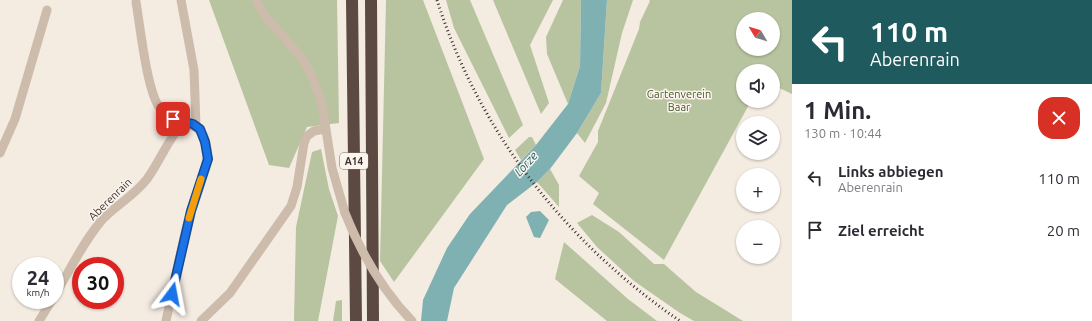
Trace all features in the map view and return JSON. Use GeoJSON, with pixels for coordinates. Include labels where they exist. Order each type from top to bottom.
{"type":"FeatureCollection","features":[{"type":"Feature","properties":{"kind":"highway","name":"A14"},"geometry":{"type":"LineString","coordinates":[[352,0],[356,321]]}},
{"type":"Feature","properties":{"kind":"highway","name":"A14"},"geometry":{"type":"LineString","coordinates":[[371,0],[373,321]]}},
{"type":"Feature","properties":{"kind":"street"},"geometry":{"type":"LineString","coordinates":[[181,0],[194,70],[196,126]]}},
{"type":"Feature","properties":{"kind":"street"},"geometry":{"type":"LineString","coordinates":[[256,0],[266,17],[301,57],[311,74],[322,104],[328,146],[339,192],[354,234],[384,287],[412,321]]}},
{"type":"Feature","properties":{"kind":"street"},"geometry":{"type":"LineString","coordinates":[[136,2],[151,90],[159,107],[173,119],[183,123],[193,124],[200,129],[205,142],[208,159],[191,211],[166,321]]}},
{"type":"Feature","properties":{"kind":"street"},"geometry":{"type":"LineString","coordinates":[[0,153],[15,119],[47,10]]}},
{"type":"Feature","properties":{"kind":"street","name":"Aberenrain"},"geometry":{"type":"LineString","coordinates":[[64,279],[86,241],[102,220],[135,193],[147,179],[176,130],[183,123]]}},
{"type":"Feature","properties":{"kind":"street"},"geometry":{"type":"LineString","coordinates":[[201,321],[230,293],[291,206],[297,187],[304,143],[307,136],[314,131],[325,129]]}},
{"type":"Feature","properties":{"kind":"street"},"geometry":{"type":"LineString","coordinates":[[39,321],[46,309]]}},
{"type":"Feature","properties":{"kind":"green space"},"geometry":{"type":"Polygon","coordinates":[[[209,0],[337,0],[339,123],[307,127],[289,168],[269,165],[209,0]]]}},
{"type":"Feature","properties":{"kind":"green space"},"geometry":{"type":"Polygon","coordinates":[[[386,0],[423,0],[484,159],[394,282],[380,261],[386,0]]]}},
{"type":"Feature","properties":{"kind":"green space"},"geometry":{"type":"Polygon","coordinates":[[[446,0],[470,0],[523,125],[509,138],[454,28],[446,0]]]}},
{"type":"Feature","properties":{"kind":"green space"},"geometry":{"type":"Polygon","coordinates":[[[493,0],[553,0],[530,45],[549,103],[541,114],[493,0]]]}},
{"type":"Feature","properties":{"kind":"green space"},"geometry":{"type":"Polygon","coordinates":[[[563,0],[581,0],[580,66],[568,104],[547,54],[546,37],[563,0]]]}},
{"type":"Feature","properties":{"kind":"green space"},"geometry":{"type":"Polygon","coordinates":[[[607,0],[633,0],[622,33],[606,103],[585,143],[577,133],[601,93],[607,0]]]}},
{"type":"Feature","properties":{"kind":"green space","name":"Gartenverein Baar"},"geometry":{"type":"Polygon","coordinates":[[[649,0],[792,0],[792,94],[780,88],[780,64],[736,64],[736,108],[747,108],[743,116],[736,116],[736,128],[664,260],[593,204],[599,193],[579,176],[598,142],[598,131],[639,29],[640,22],[650,1],[649,0]]]}},
{"type":"Feature","properties":{"kind":"green space"},"geometry":{"type":"Polygon","coordinates":[[[529,137],[532,137],[536,145],[521,160],[515,150],[529,137]]]}},
{"type":"Feature","properties":{"kind":"green space"},"geometry":{"type":"Polygon","coordinates":[[[321,149],[329,189],[338,216],[318,321],[294,321],[296,227],[312,152],[321,149]]]}},
{"type":"Feature","properties":{"kind":"green space"},"geometry":{"type":"Polygon","coordinates":[[[550,169],[559,185],[559,207],[537,182],[550,169]]]}},
{"type":"Feature","properties":{"kind":"green space"},"geometry":{"type":"Polygon","coordinates":[[[592,215],[619,232],[654,264],[664,264],[696,292],[743,321],[694,321],[634,281],[597,247],[577,223],[592,215]]]}},
{"type":"Feature","properties":{"kind":"green space"},"geometry":{"type":"Polygon","coordinates":[[[564,242],[628,299],[657,321],[607,321],[555,279],[564,242]]]}},
{"type":"Feature","properties":{"kind":"green space"},"geometry":{"type":"Polygon","coordinates":[[[342,300],[342,321],[333,321],[336,301],[342,300]]]}},
{"type":"Feature","properties":{"kind":"water","name":"Lorze"},"geometry":{"type":"Polygon","coordinates":[[[581,0],[607,0],[601,93],[577,133],[550,169],[537,182],[507,205],[454,288],[447,321],[421,321],[423,300],[447,248],[470,214],[536,145],[568,104],[580,66],[581,0]]]}},
{"type":"Feature","properties":{"kind":"water"},"geometry":{"type":"Polygon","coordinates":[[[540,211],[549,220],[540,238],[534,237],[526,217],[531,212],[540,211]]]}},
{"type":"Feature","properties":{"kind":"railway"},"geometry":{"type":"LineString","coordinates":[[437,0],[455,48],[477,95],[502,139],[532,181],[564,220],[600,256],[639,290],[680,321]]}},
{"type":"Feature","properties":{"kind":"slow traffic"},"geometry":{"type":"LineString","coordinates":[[189,218],[201,179]]}},
{"type":"Feature","properties":{"kind":"route"},"geometry":{"type":"LineString","coordinates":[[172,294],[191,211],[208,159],[205,142],[200,129],[193,124],[183,123],[173,119]]}}]}
